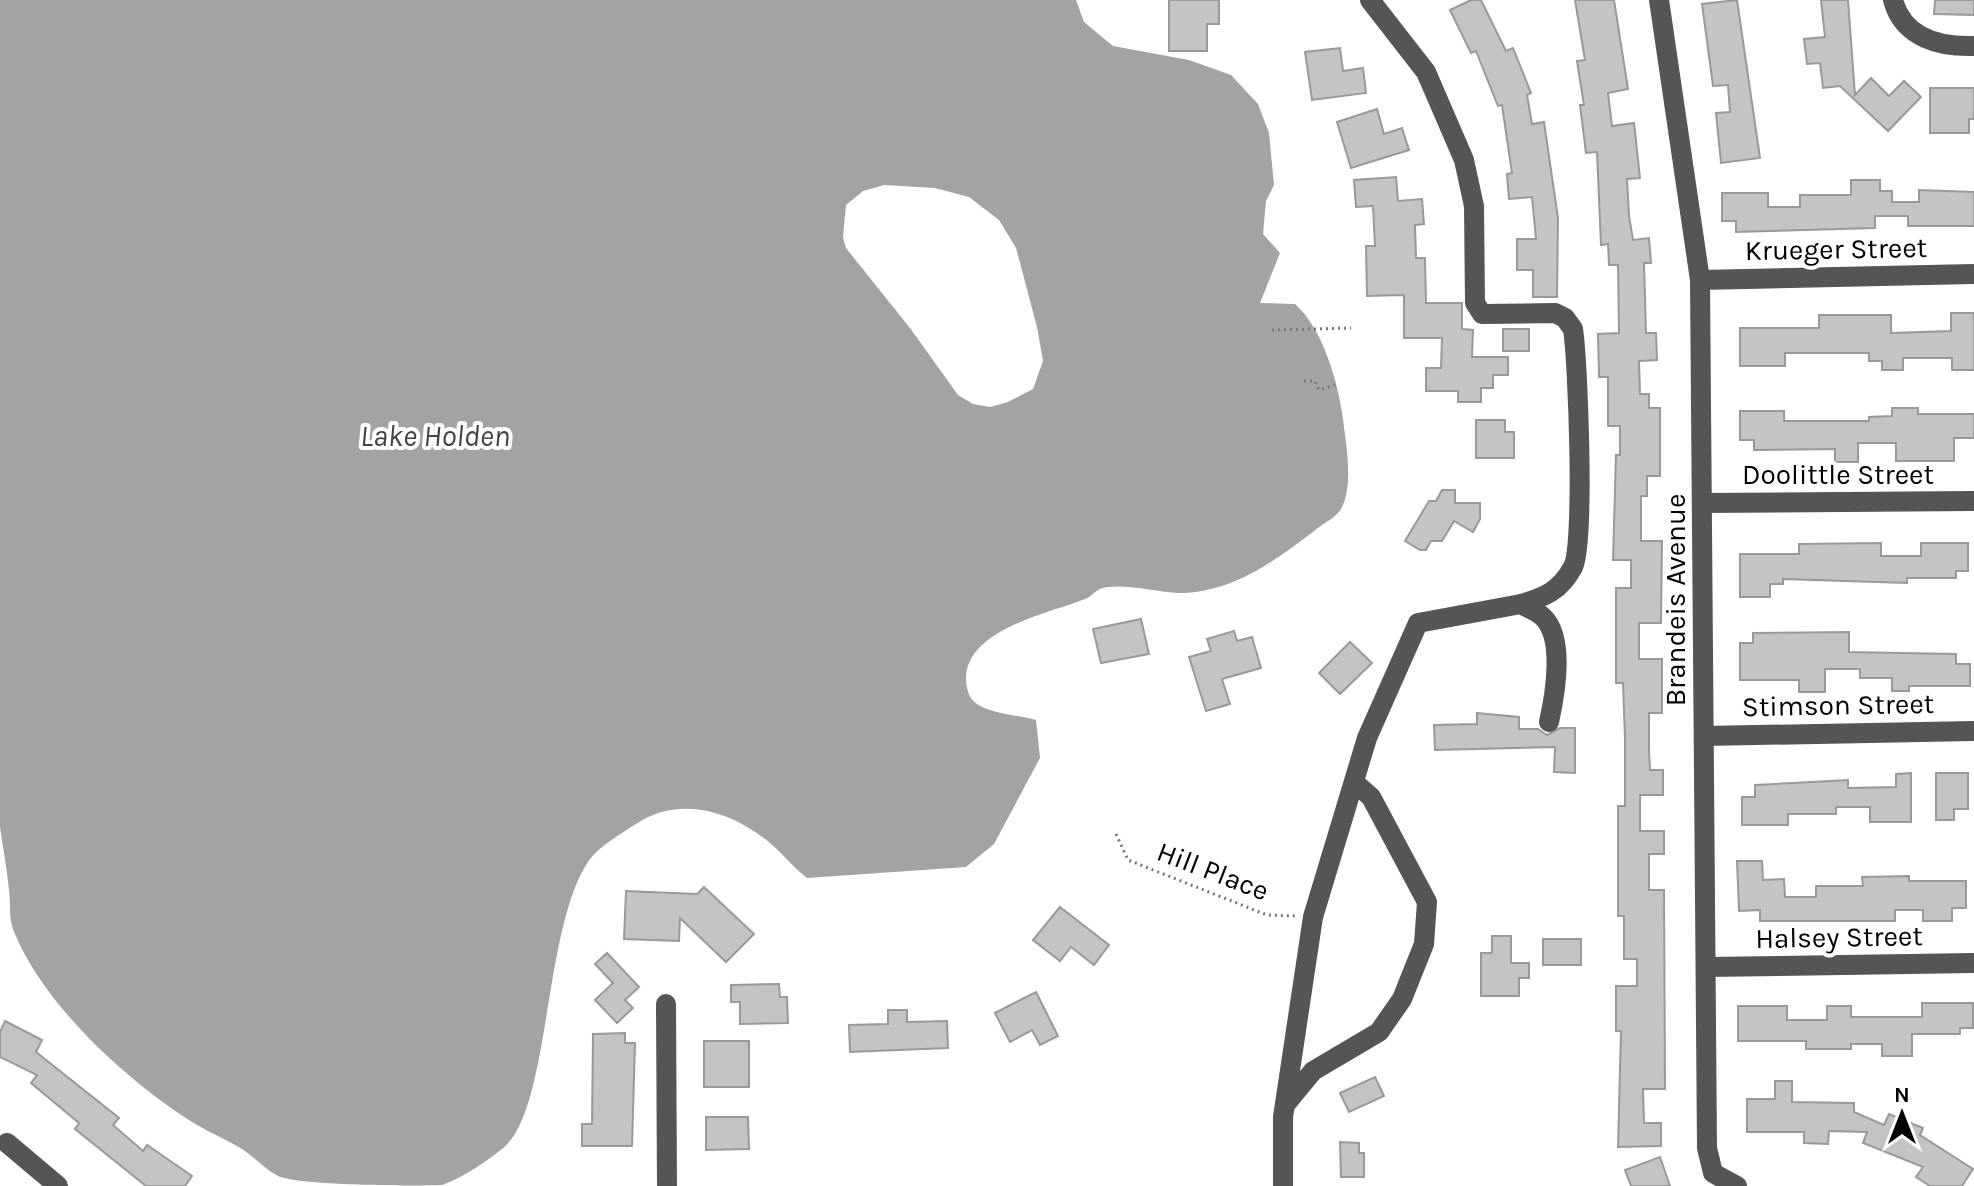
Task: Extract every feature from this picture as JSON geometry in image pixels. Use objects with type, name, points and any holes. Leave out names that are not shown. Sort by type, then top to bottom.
[{"type":"street","points":[[1283,1186],[1285,1105],[1313,917],[1367,738],[1418,623],[1521,604],[1547,596],[1560,587],[1575,564],[1579,500],[1573,329],[1565,318],[1555,313],[1482,314],[1475,303],[1474,206],[1464,160],[1426,72],[1370,0]]},
{"type":"street","name":"Brandeis Avenue","points":[[1659,0],[1700,280],[1707,1148],[1713,1173],[1737,1186]]},
{"type":"street","points":[[1893,0],[1897,13],[1924,40],[1952,47],[1974,46]]},
{"type":"street","name":"Krueger Street","points":[[1700,280],[1974,274]]},
{"type":"street","name":"Doolittle Street","points":[[1702,503],[1974,501]]},
{"type":"street","points":[[1521,604],[1544,617],[1556,647],[1556,689],[1549,722]]},
{"type":"street","name":"Stimson Street","points":[[1704,736],[1974,731]]},
{"type":"street","points":[[1285,1105],[1313,1071],[1379,1032],[1402,999],[1424,944],[1427,902],[1371,797],[1355,783]]},
{"type":"street","name":"Halsey Street","points":[[1706,967],[1974,963]]},
{"type":"street","points":[[666,1004],[667,1186]]},
{"type":"street","points":[[7,1143],[58,1186]]},
{"type":"path","points":[[1272,330],[1351,328]]},
{"type":"path","points":[[1304,381],[1315,381],[1319,390],[1338,384]]},
{"type":"path","name":"Hill Place","points":[[1116,834],[1128,860],[1267,915],[1313,917]]},
{"type":"water","name":"Lake Holden","points":[[0,0],[1076,0],[1084,22],[1113,46],[1189,60],[1231,75],[1258,104],[1269,133],[1274,185],[1266,201],[1263,234],[1280,253],[1260,303],[1295,304],[1314,327],[1328,357],[1341,404],[1348,465],[1345,500],[1339,512],[1282,554],[1233,582],[1197,592],[1178,593],[1128,587],[1100,589],[1085,599],[1013,625],[980,647],[970,661],[966,678],[970,696],[974,702],[990,710],[1036,720],[1040,758],[994,844],[966,867],[807,878],[770,843],[739,822],[722,815],[687,809],[653,815],[605,845],[590,859],[574,889],[554,969],[530,1097],[518,1128],[502,1149],[466,1174],[442,1185],[360,1185],[310,1182],[278,1176],[242,1149],[198,1126],[167,1105],[90,1039],[46,988],[29,961],[11,923],[0,827]],"holes":[[[884,185],[935,188],[969,197],[999,220],[1016,248],[1043,361],[1033,389],[1008,402],[990,407],[973,404],[958,395],[910,328],[846,248],[843,237],[846,205],[863,191]]]},
{"type":"building","points":[[1169,0],[1219,0],[1219,24],[1207,24],[1207,51],[1169,51]]},
{"type":"building","points":[[1471,0],[1481,0],[1506,51],[1513,48],[1531,93],[1527,95],[1532,124],[1544,122],[1558,218],[1557,297],[1533,297],[1533,270],[1517,270],[1517,239],[1536,239],[1532,197],[1509,199],[1507,174],[1512,173],[1502,105],[1498,106],[1476,51],[1471,53],[1450,10]]},
{"type":"building","points":[[1575,0],[1614,0],[1628,89],[1608,93],[1612,126],[1634,123],[1640,178],[1627,179],[1629,216],[1633,240],[1649,238],[1651,263],[1644,263],[1646,333],[1656,333],[1657,360],[1639,361],[1640,394],[1649,394],[1649,408],[1660,408],[1660,476],[1647,476],[1647,496],[1641,496],[1641,541],[1662,541],[1661,623],[1639,623],[1639,659],[1662,659],[1662,713],[1649,713],[1649,750],[1650,770],[1663,770],[1663,795],[1640,795],[1640,831],[1664,831],[1664,854],[1649,854],[1649,890],[1664,890],[1665,1089],[1643,1089],[1644,1123],[1661,1123],[1661,1146],[1618,1147],[1621,1031],[1616,1031],[1616,986],[1637,986],[1637,959],[1624,959],[1624,916],[1618,916],[1618,806],[1625,806],[1625,739],[1623,683],[1616,683],[1616,588],[1631,588],[1631,560],[1613,560],[1616,455],[1620,455],[1620,426],[1608,426],[1608,377],[1599,377],[1598,334],[1619,333],[1618,265],[1609,265],[1608,244],[1601,245],[1597,152],[1586,153],[1580,105],[1584,105],[1577,61],[1585,60]]},
{"type":"building","points":[[1737,0],[1760,158],[1721,163],[1716,113],[1730,112],[1728,85],[1713,86],[1702,4]]},
{"type":"building","points":[[1821,0],[1848,0],[1855,95],[1871,78],[1889,96],[1904,81],[1921,97],[1888,131],[1840,86],[1823,88],[1820,63],[1807,64],[1804,39],[1825,37]]},
{"type":"building","points":[[1935,0],[1974,0],[1974,15],[1934,14]]},
{"type":"building","points":[[1340,48],[1343,71],[1363,68],[1366,93],[1312,100],[1305,52]]},
{"type":"building","points":[[1930,88],[1974,88],[1974,119],[1969,119],[1969,133],[1930,133]]},
{"type":"building","points":[[1377,109],[1384,134],[1402,128],[1409,150],[1351,168],[1337,122]]},
{"type":"building","points":[[1396,177],[1398,201],[1422,199],[1424,224],[1415,225],[1416,258],[1425,258],[1426,303],[1462,303],[1462,329],[1473,330],[1472,357],[1508,357],[1508,375],[1493,375],[1493,388],[1481,388],[1481,402],[1458,402],[1458,391],[1426,391],[1426,368],[1441,368],[1442,338],[1404,338],[1404,295],[1367,296],[1366,246],[1375,246],[1373,206],[1356,207],[1354,180]]},
{"type":"building","points":[[1851,180],[1880,180],[1880,191],[1892,191],[1892,202],[1919,202],[1919,190],[1974,192],[1974,226],[1908,226],[1908,216],[1875,216],[1875,228],[1736,232],[1736,221],[1722,221],[1722,193],[1768,193],[1768,207],[1800,207],[1800,195],[1851,195]]},
{"type":"building","points":[[1951,313],[1974,313],[1974,370],[1952,370],[1952,358],[1903,358],[1903,370],[1882,370],[1882,361],[1869,361],[1869,353],[1785,353],[1785,366],[1740,366],[1740,328],[1819,328],[1819,315],[1891,315],[1891,333],[1951,331]]},
{"type":"building","points":[[1503,329],[1529,329],[1529,351],[1503,351]]},
{"type":"building","points":[[1892,408],[1918,408],[1918,414],[1974,414],[1974,438],[1954,438],[1954,461],[1896,461],[1896,443],[1858,443],[1858,462],[1835,462],[1835,449],[1754,450],[1754,440],[1740,440],[1740,411],[1784,411],[1784,421],[1869,421],[1869,417],[1892,416]]},
{"type":"building","points":[[1476,420],[1505,420],[1505,432],[1514,432],[1514,458],[1476,458]]},
{"type":"building","points":[[1442,490],[1455,490],[1455,503],[1480,503],[1480,519],[1473,532],[1454,521],[1442,541],[1431,541],[1426,550],[1420,550],[1405,541],[1429,501],[1436,501]]},
{"type":"building","points":[[1881,543],[1881,556],[1921,556],[1921,543],[1968,543],[1968,571],[1956,571],[1956,578],[1907,578],[1907,583],[1783,579],[1783,584],[1770,584],[1770,597],[1740,597],[1740,554],[1799,554],[1799,544]]},
{"type":"building","points":[[1141,619],[1149,654],[1101,663],[1093,629]]},
{"type":"building","points":[[1234,631],[1237,641],[1252,637],[1261,668],[1222,679],[1230,704],[1206,711],[1189,657],[1211,651],[1207,639]]},
{"type":"building","points":[[1849,632],[1849,652],[1956,654],[1956,664],[1970,664],[1970,686],[1909,686],[1909,691],[1892,691],[1892,678],[1860,678],[1860,669],[1825,669],[1825,692],[1799,692],[1799,680],[1740,680],[1740,643],[1753,643],[1753,633]]},
{"type":"building","points":[[1350,642],[1372,663],[1340,694],[1319,673]]},
{"type":"building","points":[[1477,713],[1519,717],[1519,729],[1538,729],[1547,735],[1560,728],[1575,728],[1575,773],[1554,772],[1555,747],[1435,750],[1434,725],[1477,724]]},
{"type":"building","points":[[1911,773],[1911,822],[1870,822],[1870,807],[1836,807],[1836,814],[1788,814],[1788,825],[1742,825],[1742,797],[1755,797],[1755,785],[1848,780],[1848,788],[1896,787],[1896,774]]},
{"type":"building","points":[[1936,773],[1968,773],[1968,809],[1954,809],[1954,820],[1936,820]]},
{"type":"building","points":[[1737,861],[1762,861],[1763,880],[1784,879],[1785,897],[1816,897],[1816,886],[1863,886],[1862,877],[1909,876],[1909,881],[1966,881],[1966,908],[1952,908],[1952,921],[1923,921],[1923,910],[1895,910],[1895,921],[1760,921],[1760,910],[1739,911]]},
{"type":"building","points":[[704,887],[754,934],[726,962],[680,918],[679,941],[624,939],[626,891],[697,894]]},
{"type":"building","points":[[1060,907],[1109,945],[1094,965],[1071,947],[1060,961],[1033,940]]},
{"type":"building","points":[[1492,936],[1511,936],[1511,963],[1529,963],[1529,978],[1519,978],[1519,996],[1481,996],[1481,953],[1492,953]]},
{"type":"building","points":[[1543,939],[1581,939],[1581,965],[1543,965]]},
{"type":"building","points":[[607,953],[639,987],[625,1000],[633,1008],[617,1023],[595,1000],[613,983],[595,964]]},
{"type":"building","points":[[779,984],[780,997],[787,997],[788,1023],[740,1024],[740,1002],[731,1002],[731,985]]},
{"type":"building","points":[[1036,992],[1058,1036],[1040,1045],[1032,1030],[1010,1042],[995,1013]]},
{"type":"building","points":[[1922,1003],[1973,1003],[1973,1028],[1960,1028],[1960,1034],[1912,1034],[1912,1056],[1882,1056],[1882,1044],[1851,1044],[1851,1049],[1806,1049],[1806,1041],[1738,1041],[1738,1006],[1787,1006],[1787,1020],[1827,1020],[1827,1006],[1851,1006],[1851,1017],[1922,1017]]},
{"type":"building","points":[[888,1010],[907,1010],[907,1022],[947,1021],[948,1048],[850,1052],[849,1025],[888,1024]]},
{"type":"building","points":[[5,1021],[42,1040],[36,1052],[119,1118],[113,1125],[143,1151],[147,1145],[192,1176],[185,1186],[146,1186],[75,1129],[79,1123],[31,1083],[37,1075],[0,1057],[0,1032]]},
{"type":"building","points":[[625,1033],[625,1043],[635,1043],[632,1146],[582,1146],[582,1124],[592,1124],[593,1034]]},
{"type":"building","points":[[704,1041],[749,1041],[749,1087],[704,1087]]},
{"type":"building","points":[[1375,1077],[1384,1096],[1349,1112],[1340,1093]]},
{"type":"building","points":[[1775,1081],[1792,1081],[1792,1102],[1854,1103],[1854,1112],[1884,1125],[1889,1114],[1923,1128],[1920,1135],[1973,1169],[1962,1186],[1930,1186],[1916,1177],[1923,1167],[1863,1143],[1867,1132],[1829,1131],[1828,1144],[1804,1143],[1804,1132],[1747,1132],[1747,1099],[1775,1099]]},
{"type":"building","points":[[706,1117],[748,1117],[749,1149],[706,1150]]},
{"type":"building","points":[[1340,1142],[1359,1143],[1359,1153],[1364,1153],[1364,1177],[1341,1177]]},
{"type":"building","points":[[1660,1157],[1670,1186],[1631,1186],[1625,1170]]}]
